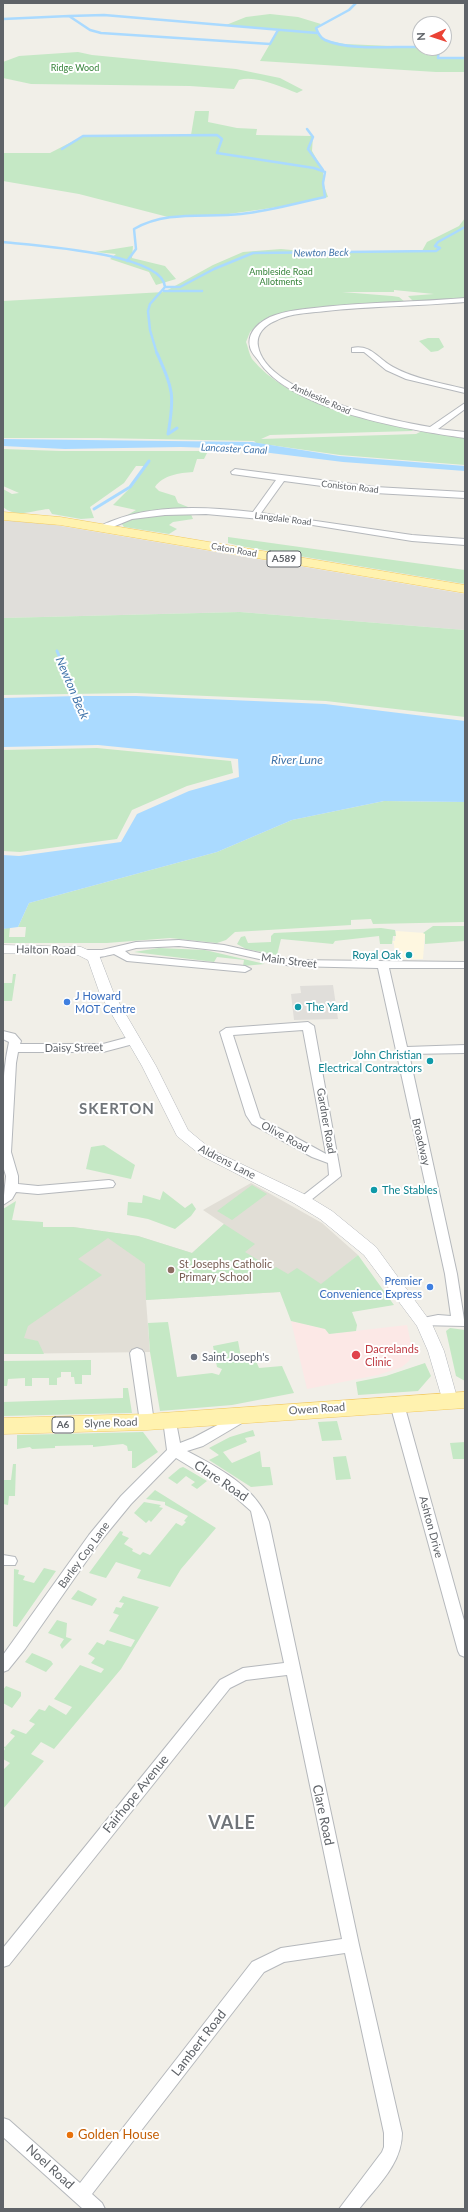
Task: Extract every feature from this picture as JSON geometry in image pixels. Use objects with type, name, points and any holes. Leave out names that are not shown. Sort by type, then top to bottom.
[{"type":"main road","name":"Caton Road","points":[[3,516],[60,520],[465,589]]},
{"type":"main road","name":"Owen Road","points":[[170,1420],[458,1401]]},
{"type":"main road","name":"Slyne Road","points":[[3,1426],[170,1420]]},
{"type":"street","name":"Ambleside Road","points":[[465,300],[344,306],[302,312],[268,321],[256,332],[253,342],[261,360],[283,381],[295,389],[347,411],[375,419],[465,435]]},
{"type":"street","points":[[355,350],[366,350],[389,368],[409,377],[465,391]]},
{"type":"street","points":[[432,430],[465,406]]},
{"type":"street","name":"Coniston Road","points":[[235,472],[375,490],[465,495]]},
{"type":"street","points":[[255,516],[281,479]]},
{"type":"street","name":"Langdale Road","points":[[103,528],[115,520],[126,517],[169,513],[222,512],[300,520],[406,537],[465,542]]},
{"type":"street","name":"Main Street","points":[[88,953],[102,953],[115,949],[150,943],[187,944],[224,948],[281,962],[323,965],[465,965]]},
{"type":"street","name":"Halton Road","points":[[3,949],[81,951],[88,953]]},
{"type":"street","name":"Main Street","points":[[115,949],[127,958],[245,969]]},
{"type":"street","name":"Aldrens Lane","points":[[88,953],[94,958],[107,994],[149,1066],[176,1124],[188,1140],[207,1153],[302,1201],[343,1228],[370,1251],[423,1322],[458,1401]]},
{"type":"street","name":"Broadway","points":[[382,965],[462,1320]]},
{"type":"street","name":"Gardner Road","points":[[227,1034],[226,1032],[308,1026],[335,1176],[302,1201]]},
{"type":"street","name":"Olive Road","points":[[227,1034],[252,1115],[256,1121],[316,1154],[333,1161]]},
{"type":"street","points":[[3,1200],[8,1196],[12,1187],[12,1176],[5,1152],[6,1090],[15,1041],[11,1037],[4,1035]]},
{"type":"street","name":"Daisy Street","points":[[14,1048],[103,1048],[133,1040]]},
{"type":"street","points":[[402,1051],[465,1049]]},
{"type":"street","points":[[12,1187],[38,1190],[109,1184]]},
{"type":"street","points":[[423,1322],[462,1320]]},
{"type":"street","points":[[137,1353],[147,1422]]},
{"type":"street","name":"Ashton Drive","points":[[397,1404],[465,1651]]},
{"type":"street","name":"Barley Cop Lane","points":[[3,1666],[94,1539],[126,1500],[174,1451],[198,1442],[247,1414]]},
{"type":"street","points":[[170,1420],[174,1451]]},
{"type":"street","name":"Clare Road","points":[[174,1451],[186,1457],[249,1499],[258,1509],[350,1945],[392,2133],[393,2147],[388,2158],[348,2209]]},
{"type":"street","name":"Fairhope Avenue","points":[[3,1960],[225,1684],[242,1674],[292,1668]]},
{"type":"street","name":"Lambert Road","points":[[80,2194],[258,1967],[281,1955],[350,1945]]},
{"type":"street","name":"Noel Road","points":[[3,2126],[96,2209]]},
{"type":"shaded area","points":[[3,520],[49,524],[465,594],[465,630],[240,612],[3,618]]},
{"type":"shaded area","points":[[396,931],[425,933],[423,959],[395,959],[394,944],[392,941],[395,941]]},
{"type":"shaded area","points":[[333,985],[338,1019],[294,1020],[291,994],[301,993],[300,986]]},
{"type":"shaded area","name":"St Josephs Catholic Primary School","points":[[251,1183],[322,1223],[358,1255],[320,1286],[280,1292],[146,1300],[150,1352],[3,1354],[3,1227],[73,1227],[138,1236],[192,1253],[224,1224],[203,1210]]},
{"type":"shaded area","name":"Dacrelands Clinic","points":[[291,1321],[326,1329],[329,1334],[407,1325],[413,1353],[409,1361],[402,1367],[378,1375],[307,1389]]},
{"type":"green space","points":[[270,14],[298,17],[321,24],[316,28],[318,35],[325,40],[344,44],[412,47],[412,56],[465,58],[465,72],[436,72],[260,61],[278,30],[226,25],[246,17]]},
{"type":"green space","name":"Ridge Wood","points":[[78,52],[92,55],[236,69],[280,78],[303,90],[297,93],[268,82],[253,79],[239,80],[234,89],[190,86],[31,84],[3,78],[3,62],[19,56]]},
{"type":"green space","points":[[195,111],[209,111],[208,122],[237,128],[257,129],[256,135],[313,136],[312,151],[323,170],[323,183],[328,197],[285,206],[222,215],[168,217],[79,194],[3,181],[3,153],[50,153],[83,136],[191,135]]},
{"type":"green space","name":"Ambleside Road Allotments","points":[[465,218],[465,300],[414,302],[408,296],[434,294],[394,290],[394,292],[342,292],[399,297],[405,302],[311,310],[264,322],[261,321],[250,332],[246,342],[252,359],[267,374],[285,387],[305,397],[349,414],[414,429],[412,431],[270,435],[261,439],[416,434],[422,431],[465,437],[465,465],[340,455],[256,443],[254,441],[3,438],[3,301],[164,292],[213,265],[243,252],[281,249],[302,251],[422,251],[427,242],[459,226]]},
{"type":"green space","points":[[133,246],[132,258],[165,266],[176,279],[156,285],[149,272],[110,259],[116,254],[95,252]]},
{"type":"green space","points":[[428,338],[439,338],[444,347],[438,351],[431,352],[419,341]]},
{"type":"green space","points":[[3,449],[61,451],[208,451],[204,459],[197,459],[193,472],[167,477],[155,487],[159,491],[175,496],[178,503],[188,507],[193,519],[173,522],[169,525],[177,529],[169,534],[124,527],[119,520],[136,510],[113,505],[133,485],[144,466],[136,466],[124,483],[90,507],[94,518],[81,519],[52,514],[49,509],[25,513],[14,513],[8,511],[3,507],[3,489],[12,494],[19,493],[3,486]]},
{"type":"green space","points":[[228,537],[465,570],[465,584],[240,546],[228,543]]},
{"type":"green space","points":[[240,612],[465,630],[465,717],[326,701],[136,693],[3,695],[3,618]]},
{"type":"green space","points":[[97,748],[231,761],[233,773],[187,786],[132,810],[117,839],[20,852],[3,851],[3,750]]},
{"type":"green space","points":[[384,801],[465,802],[465,922],[373,924],[371,919],[351,920],[351,925],[235,932],[226,940],[217,943],[170,938],[107,943],[3,943],[3,929],[10,927],[9,937],[25,937],[26,927],[18,927],[29,903],[217,852],[292,820]]},
{"type":"green space","points":[[433,926],[465,926],[465,941],[425,944],[425,934],[423,933]]},
{"type":"green space","points":[[381,928],[395,930],[396,936],[393,936],[392,944],[380,944],[379,936],[335,941],[333,944],[281,939],[277,955],[246,949],[237,944],[241,937],[245,936],[248,943],[271,942],[271,936],[274,933]]},
{"type":"green space","points":[[159,948],[205,950],[265,964],[243,966],[244,960],[217,957],[214,962],[134,952]]},
{"type":"green space","points":[[13,974],[16,974],[12,1001],[3,1001],[3,983],[12,983]]},
{"type":"green space","points":[[104,1145],[135,1165],[131,1179],[86,1169],[91,1147]]},
{"type":"green space","points":[[252,1185],[267,1194],[232,1220],[217,1211]]},
{"type":"green space","points":[[163,1191],[185,1208],[192,1203],[196,1209],[191,1216],[175,1229],[148,1219],[127,1215],[128,1202],[142,1203],[143,1195],[160,1200]]},
{"type":"green space","points":[[16,1201],[12,1220],[43,1222],[43,1227],[73,1227],[138,1236],[192,1253],[224,1224],[255,1244],[245,1252],[273,1269],[276,1267],[288,1274],[297,1268],[321,1284],[358,1255],[394,1305],[352,1312],[357,1325],[356,1331],[329,1334],[325,1329],[291,1321],[280,1292],[146,1300],[145,1264],[108,1238],[78,1259],[102,1275],[28,1326],[24,1338],[38,1341],[44,1354],[3,1354],[3,1209]]},
{"type":"green space","points":[[168,1322],[177,1377],[212,1373],[219,1375],[222,1369],[217,1367],[213,1346],[238,1341],[242,1362],[256,1361],[259,1368],[282,1366],[294,1393],[232,1405],[160,1411],[150,1352],[148,1323]]},
{"type":"green space","points":[[450,1328],[465,1330],[465,1381],[456,1376],[446,1331]]},
{"type":"green space","points":[[91,1360],[91,1375],[82,1375],[82,1384],[75,1384],[74,1377],[71,1377],[71,1372],[61,1372],[61,1377],[57,1378],[57,1385],[49,1385],[49,1378],[32,1378],[32,1386],[25,1386],[25,1378],[8,1379],[7,1386],[3,1386],[3,1361]]},
{"type":"green space","points":[[425,1363],[431,1376],[418,1391],[358,1395],[356,1382],[386,1376]]},
{"type":"green space","points":[[123,1388],[128,1388],[132,1413],[3,1416],[3,1402],[123,1398]]},
{"type":"green space","points":[[337,1421],[342,1440],[322,1441],[318,1422]]},
{"type":"green space","points":[[253,1430],[255,1436],[245,1438],[247,1442],[223,1452],[232,1463],[260,1451],[262,1467],[270,1467],[273,1485],[251,1487],[209,1460],[219,1455],[209,1448],[230,1437]]},
{"type":"green space","points":[[143,1432],[158,1452],[135,1468],[132,1468],[132,1451],[128,1451],[127,1446],[123,1444],[93,1447],[93,1445],[55,1446],[55,1448],[32,1449],[30,1447],[17,1449],[17,1435]]},
{"type":"green space","points":[[465,1442],[465,1459],[453,1459],[450,1443]]},
{"type":"green space","points":[[346,1456],[351,1479],[336,1480],[333,1457]]},
{"type":"green space","points":[[13,1464],[16,1464],[15,1496],[9,1496],[8,1505],[3,1504],[3,1480],[11,1480]]},
{"type":"green space","points":[[183,1467],[207,1481],[197,1489],[191,1485],[195,1482],[186,1476],[177,1484],[168,1478]]},
{"type":"green space","points":[[155,1490],[216,1528],[181,1569],[170,1587],[137,1578],[141,1570],[116,1562],[106,1578],[89,1573],[120,1531],[123,1532],[122,1535],[129,1538],[124,1544],[133,1549],[132,1551],[140,1555],[143,1552],[150,1555],[176,1523],[182,1526],[186,1522],[184,1521],[188,1516],[165,1505],[165,1502],[146,1499]]},
{"type":"green space","points":[[144,1502],[161,1505],[159,1507],[163,1508],[151,1522],[149,1520],[146,1523],[134,1513]]},
{"type":"green space","points":[[44,1568],[56,1571],[17,1627],[13,1626],[14,1569],[19,1570],[18,1574],[25,1576],[23,1580],[34,1583]]},
{"type":"green space","points":[[78,1590],[97,1599],[92,1606],[71,1599]]},
{"type":"green space","points":[[123,1596],[159,1607],[121,1669],[54,1749],[41,1742],[31,1754],[44,1761],[3,1809],[3,1770],[10,1763],[3,1759],[3,1752],[5,1749],[3,1746],[5,1747],[15,1736],[10,1733],[13,1729],[26,1734],[35,1724],[29,1721],[39,1709],[45,1711],[49,1705],[66,1715],[72,1707],[54,1699],[80,1665],[101,1673],[104,1669],[91,1663],[95,1658],[88,1654],[97,1642],[104,1645],[107,1640],[131,1647],[135,1640],[109,1631],[119,1615],[113,1613],[116,1607],[121,1608],[124,1603],[119,1602]]},
{"type":"green space","points":[[57,1620],[67,1623],[66,1637],[72,1639],[62,1649],[60,1645],[64,1639],[48,1633]]},
{"type":"green space","points":[[32,1653],[51,1661],[53,1664],[46,1672],[25,1662]]},
{"type":"green space","points":[[6,1686],[21,1692],[21,1696],[12,1708],[3,1703],[3,1690]]},
{"type":"water","points":[[3,439],[252,442],[339,456],[465,466],[465,471],[343,462],[238,449],[181,447],[65,449],[3,446]]},
{"type":"water","name":"River Lune","points":[[136,696],[325,704],[465,721],[465,802],[384,801],[292,820],[217,852],[29,903],[18,927],[3,929],[3,855],[19,856],[121,842],[137,814],[189,791],[239,777],[238,759],[98,745],[3,747],[3,698]]},
{"type":"waterway","points":[[356,3],[349,10],[316,28],[322,38],[347,46],[412,47]]},
{"type":"waterway","points":[[69,16],[104,15],[317,33]]},
{"type":"waterway","points":[[3,19],[69,16]]},
{"type":"waterway","points":[[69,16],[90,30],[101,33],[270,44],[278,30]]},
{"type":"waterway","points":[[438,56],[438,58],[465,58]]},
{"type":"waterway","points":[[307,129],[313,137],[308,149],[323,170]]},
{"type":"waterway","points":[[62,149],[83,136],[217,135],[222,139],[217,153],[314,168],[325,172],[323,183],[325,197],[252,213],[173,217],[147,223],[134,229],[136,249],[127,261]]},
{"type":"waterway","name":"Newton Beck","points":[[166,287],[180,287],[214,269],[253,253],[436,251],[440,248],[435,246],[438,242],[465,227]]},
{"type":"waterway","name":"Newton Beck","points":[[3,242],[94,253],[143,266],[159,275],[165,287],[150,304],[148,311],[150,330],[157,354]]},
{"type":"waterway","points":[[164,291],[202,291]]},
{"type":"waterway","name":"Newton Beck","points":[[157,353],[171,392],[172,401],[168,434],[177,428]]},
{"type":"waterway","name":"Newton Beck","points":[[94,509],[130,487],[149,461]]},
{"type":"waterway","name":"Newton Beck","points":[[57,651],[78,700]]},
{"type":"place","name":"Royal Oak","points":[[409,955]]},
{"type":"place","name":"J Howard MOT Centre","points":[[67,1002]]},
{"type":"place","name":"The Yard","points":[[298,1007]]},
{"type":"place","name":"John Christian Electrical Contractors","points":[[430,1061]]},
{"type":"place","name":"The Stables","points":[[374,1190]]},
{"type":"place","name":"St Josephs Catholic Primary School","points":[[171,1270]]},
{"type":"place","name":"Premier Convenience Express","points":[[430,1287]]},
{"type":"place","name":"Dacrelands Clinic","points":[[356,1355]]},
{"type":"place","name":"Saint Joseph's","points":[[194,1357]]},
{"type":"place","name":"Golden House","points":[[70,2135]]},
{"type":"district","name":"SKERTON","points":[[117,1109]]},
{"type":"district","name":"VALE","points":[[232,1823]]},
{"type":"water label","name":"Lancaster Canal","points":[[234,449]]}]
